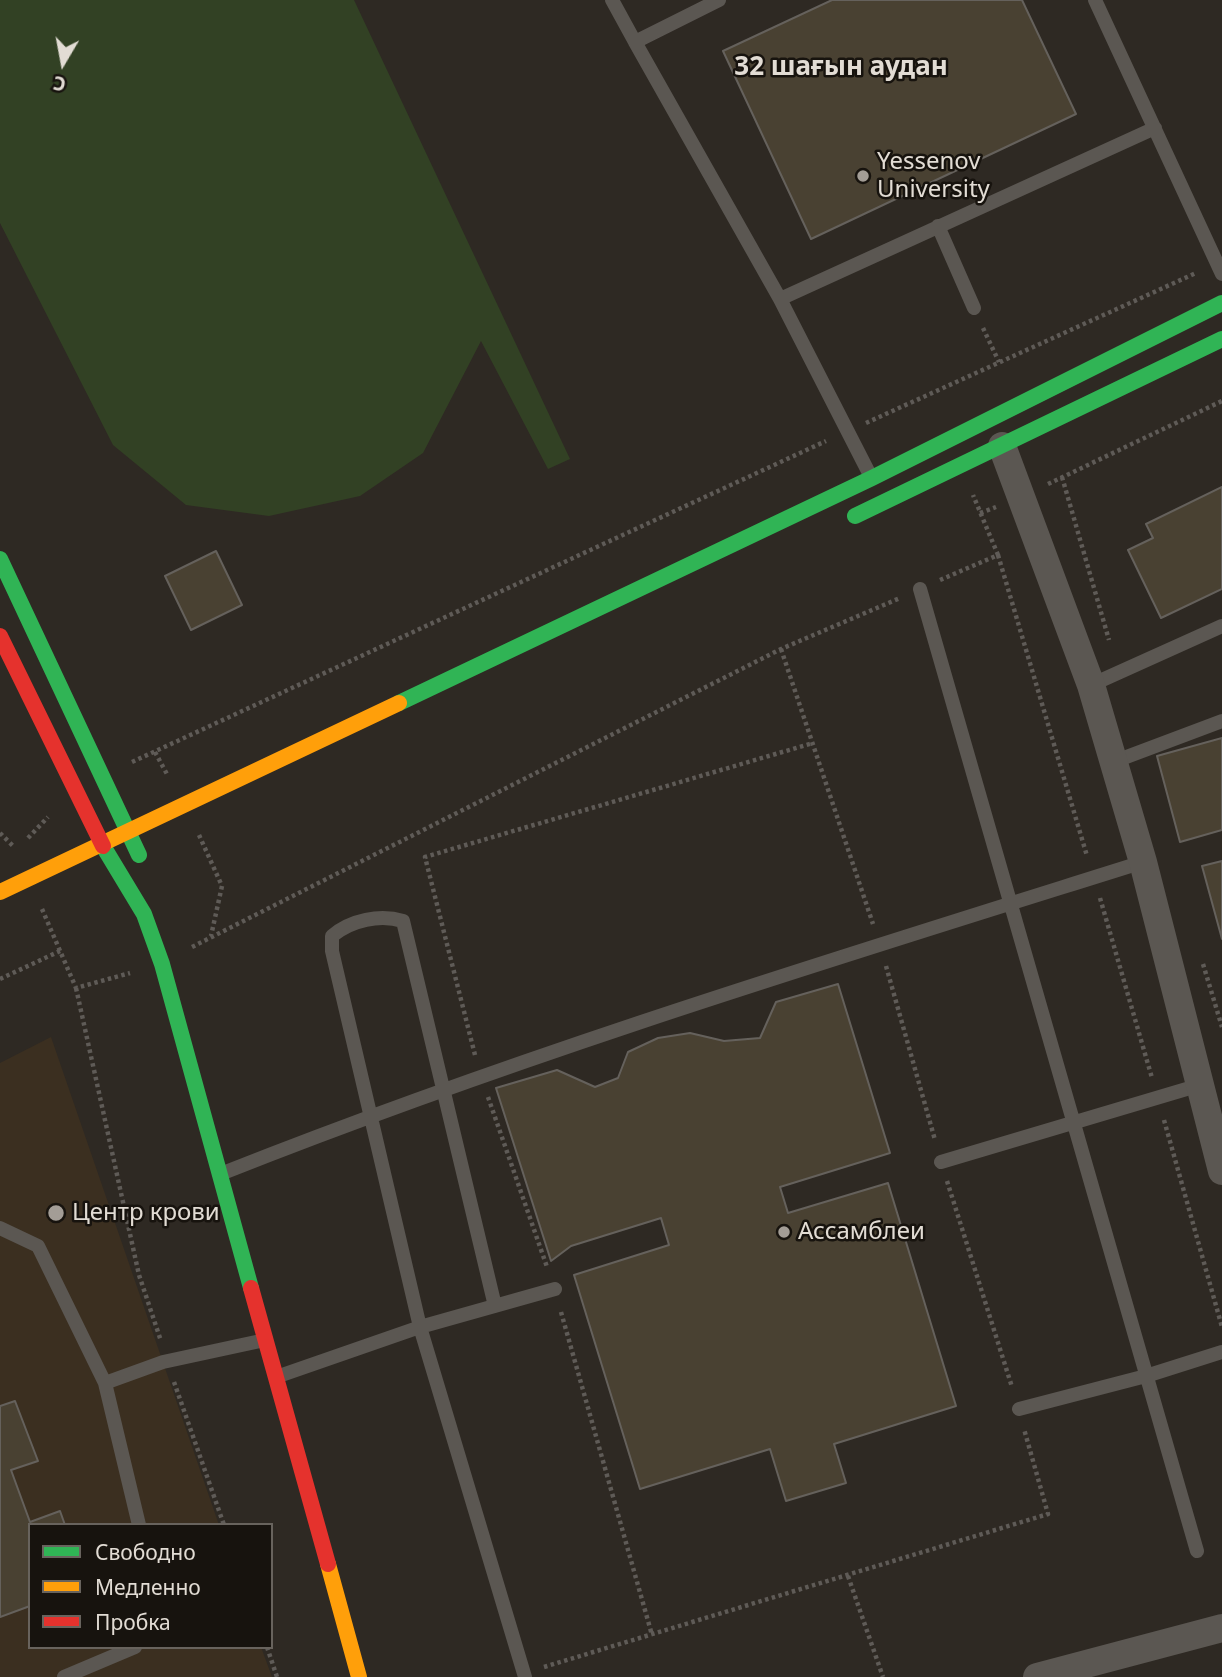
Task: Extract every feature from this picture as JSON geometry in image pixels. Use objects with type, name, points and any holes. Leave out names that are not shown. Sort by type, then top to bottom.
[{"type":"main road","points":[[0,892],[872,478],[1222,303]]},
{"type":"main road","points":[[836,525],[1222,339]]},
{"type":"main road","points":[[0,559],[143,863],[144,914],[162,964],[359,1677]]},
{"type":"main road","points":[[0,636],[103,844],[107,870],[144,914]]},
{"type":"main road","points":[[107,870],[143,863]]},
{"type":"street","points":[[1002,446],[1091,685],[1143,862],[1220,1157]]},
{"type":"street","points":[[1037,1677],[1222,1628]]},
{"type":"lane","points":[[612,0],[780,299],[872,478]]},
{"type":"lane","points":[[635,42],[719,0]]},
{"type":"lane","points":[[1095,0],[1219,269]]},
{"type":"lane","points":[[780,299],[1155,128]]},
{"type":"lane","points":[[938,226],[974,308]]},
{"type":"lane","points":[[920,589],[1197,1551]]},
{"type":"lane","points":[[1091,685],[1222,626]]},
{"type":"lane","points":[[1113,762],[1222,721]]},
{"type":"lane","points":[[220,1174],[369,1115],[445,1089],[880,945],[1143,862]]},
{"type":"lane","points":[[495,1306],[403,921],[385,916],[342,927],[332,936],[332,951],[420,1327],[524,1675]]},
{"type":"lane","points":[[941,1161],[1200,1085]]},
{"type":"lane","points":[[0,1228],[38,1246],[105,1383],[139,1523]]},
{"type":"lane","points":[[277,1377],[420,1327],[555,1289]]},
{"type":"lane","points":[[105,1383],[167,1362],[267,1339]]},
{"type":"lane","points":[[1019,1409],[1146,1376],[1222,1352]]},
{"type":"lane","points":[[64,1677],[130,1649]]},
{"type":"path","points":[[104,776],[999,362],[1219,269]]},
{"type":"path","points":[[974,308],[999,362]]},
{"type":"path","points":[[980,513],[1021,497],[1222,401]]},
{"type":"path","points":[[961,465],[998,555],[1094,877],[1222,1327]]},
{"type":"path","points":[[76,988],[162,964],[781,649],[998,555]]},
{"type":"path","points":[[524,1675],[1048,1514],[1019,1409],[941,1161],[880,945],[781,649]]},
{"type":"path","points":[[652,1634],[555,1289],[481,1077],[425,857],[813,743]]},
{"type":"path","points":[[197,830],[222,886],[211,937]]},
{"type":"path","points":[[39,901],[76,988],[139,1275],[223,1523]]},
{"type":"path","points":[[0,979],[60,951]]},
{"type":"path","points":[[848,1576],[883,1677]]},
{"type":"path","points":[[268,1649],[277,1677]]},
{"type":"shaded area","name":"Центр крови","points":[[51,1037],[218,1523],[28,1523],[28,1649],[262,1649],[272,1677],[0,1677],[0,1063]]},
{"type":"green space","points":[[0,0],[354,0],[570,459],[548,469],[481,341],[423,453],[360,496],[269,516],[186,505],[113,445],[0,223]]},
{"type":"building","name":"Yessenov University","points":[[832,0],[1022,0],[1076,114],[811,239],[723,51]]},
{"type":"building","points":[[1222,487],[1222,589],[1161,618],[1128,550],[1153,538],[1146,524]]},
{"type":"building","points":[[216,551],[242,605],[191,630],[165,576]]},
{"type":"building","points":[[1222,738],[1222,830],[1180,842],[1157,756]]},
{"type":"building","points":[[1222,861],[1222,939],[1202,866]]},
{"type":"building","name":"Ассамблеи","points":[[838,984],[890,1153],[780,1187],[788,1213],[888,1183],[956,1406],[834,1444],[846,1483],[786,1501],[770,1449],[640,1489],[574,1275],[669,1245],[661,1218],[571,1246],[551,1261],[496,1088],[557,1070],[595,1087],[618,1078],[628,1052],[658,1038],[690,1033],[724,1041],[760,1038],[776,1002]]},
{"type":"building","points":[[15,1401],[38,1461],[11,1470],[30,1522],[60,1511],[64,1523],[28,1523],[28,1607],[0,1617],[0,1406]]},
{"type":"traffic: fast","points":[[399,703],[872,478],[1222,303]]},
{"type":"traffic: fast","points":[[855,516],[1222,339]]},
{"type":"traffic: fast","points":[[0,559],[139,855]]},
{"type":"traffic: fast","points":[[103,846],[144,914],[162,964],[251,1288]]},
{"type":"traffic: slow","points":[[0,892],[399,703]]},
{"type":"traffic: slow","points":[[328,1564],[359,1677]]},
{"type":"traffic: jam","points":[[0,636],[103,846]]},
{"type":"traffic: jam","points":[[251,1288],[328,1564]]},
{"type":"place","name":"Yessenov University","points":[[863,176]]},
{"type":"place","name":"Центр крови","points":[[56,1213]]},
{"type":"place","name":"Ассамблеи","points":[[784,1232]]},
{"type":"district","name":"32 шағын аудан","points":[[841,68]]}]
